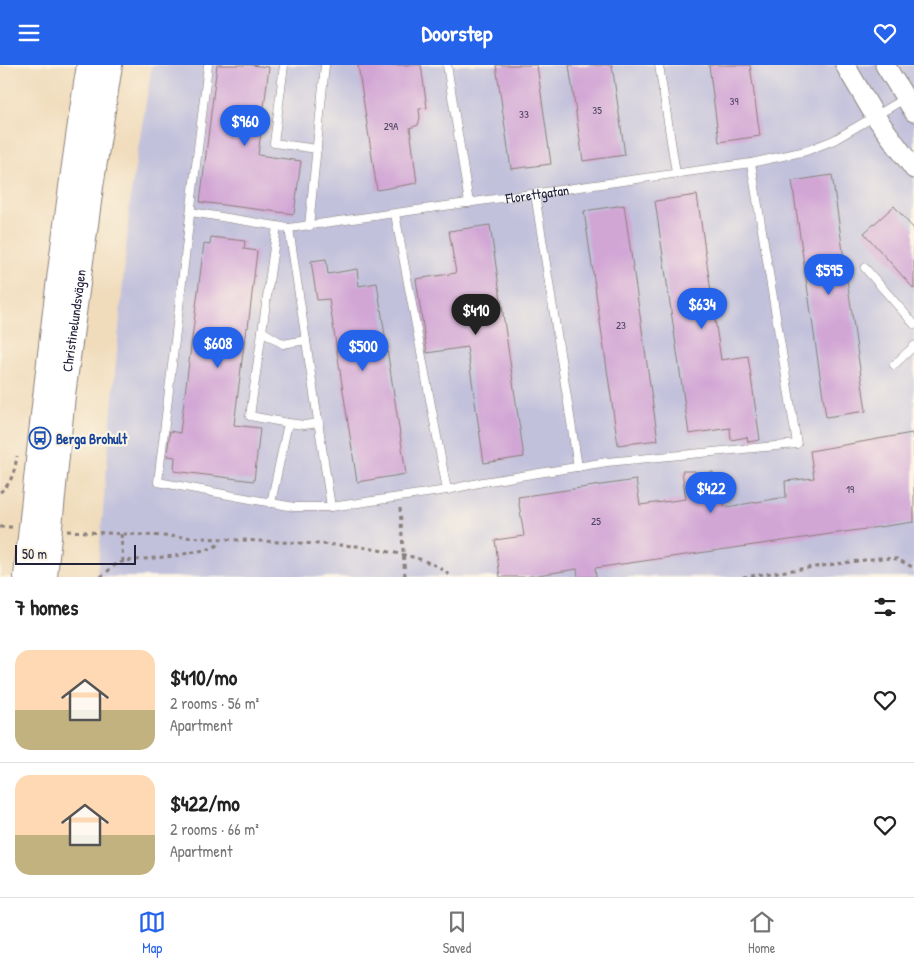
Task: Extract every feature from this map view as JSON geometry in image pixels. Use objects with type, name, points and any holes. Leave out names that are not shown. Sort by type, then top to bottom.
[{"type":"main road","name":"Christinelundsvägen","points":[[26,577],[53,327],[76,153],[94,67]]},
{"type":"main road","name":"Christinelundsvägen","points":[[45,577],[63,395],[91,187],[94,67]]},
{"type":"street","points":[[845,65],[875,116],[914,169]]},
{"type":"street","name":"Florettgatan","points":[[885,65],[911,101]]},
{"type":"lane","points":[[208,65],[158,482],[271,503],[294,507],[331,507],[447,490],[607,461],[796,444],[751,163]]},
{"type":"lane","points":[[284,65],[274,143],[317,149]]},
{"type":"lane","points":[[309,226],[325,65]]},
{"type":"lane","points":[[447,65],[469,203]]},
{"type":"lane","points":[[659,65],[676,173]]},
{"type":"lane","name":"Florettgatan","points":[[191,212],[290,228],[751,163],[813,149],[834,140],[875,116],[911,101]]},
{"type":"lane","points":[[535,194],[578,467]]},
{"type":"lane","points":[[395,214],[447,490]]},
{"type":"lane","points":[[277,226],[250,417],[304,425],[319,423]]},
{"type":"lane","points":[[290,228],[331,507]]},
{"type":"lane","points":[[865,268],[914,325]]},
{"type":"lane","points":[[262,331],[283,344],[306,339]]},
{"type":"lane","points":[[894,365],[914,346]]},
{"type":"lane","points":[[271,503],[288,423]]},
{"type":"path","points":[[0,492],[10,482],[17,453]]},
{"type":"path","points":[[399,497],[405,577]]},
{"type":"path","points":[[59,530],[357,546],[403,555],[435,565],[452,577]]},
{"type":"path","points":[[121,534],[123,562]]},
{"type":"path","points":[[101,577],[107,570],[123,562],[209,549],[216,546],[220,539]]},
{"type":"path","points":[[743,577],[879,558],[898,559],[914,568]]},
{"type":"shaded area","points":[[152,65],[914,65],[914,577],[97,577],[131,192]]},
{"type":"building","points":[[217,65],[269,67],[258,155],[301,161],[294,214],[200,202]]},
{"type":"building","points":[[358,65],[421,65],[427,108],[419,109],[420,118],[418,125],[410,128],[417,183],[377,190]]},
{"type":"building","points":[[496,65],[537,65],[551,164],[511,169]]},
{"type":"building","points":[[569,65],[612,65],[625,155],[583,161]]},
{"type":"building","points":[[709,65],[750,65],[760,136],[719,142]]},
{"type":"building","points":[[832,175],[866,411],[826,417],[792,181]]},
{"type":"building","points":[[697,195],[721,360],[748,356],[760,440],[748,442],[747,437],[731,440],[730,428],[689,434],[655,201]]},
{"type":"building","points":[[624,205],[658,440],[618,445],[584,211]]},
{"type":"building","points":[[894,206],[914,229],[914,289],[864,233]]},
{"type":"building","points":[[490,225],[524,457],[484,463],[467,347],[427,353],[416,279],[456,273],[449,231]]},
{"type":"building","points":[[211,237],[245,241],[244,249],[257,251],[234,425],[260,428],[254,481],[174,471],[175,457],[167,456],[170,431],[180,433],[204,244],[210,245]]},
{"type":"building","points":[[326,259],[328,274],[357,269],[359,286],[377,283],[406,474],[357,482],[329,299],[317,300],[311,261]]},
{"type":"building","points":[[912,433],[914,443],[914,522],[595,568],[596,577],[578,577],[577,569],[525,577],[500,577],[495,540],[524,536],[518,497],[636,480],[640,505],[686,499],[682,471],[695,471],[696,474],[713,472],[716,498],[727,507],[786,497],[785,481],[814,478],[810,451]]},
{"type":"place","name":"Berga Brohult","points":[[40,438]]}]
